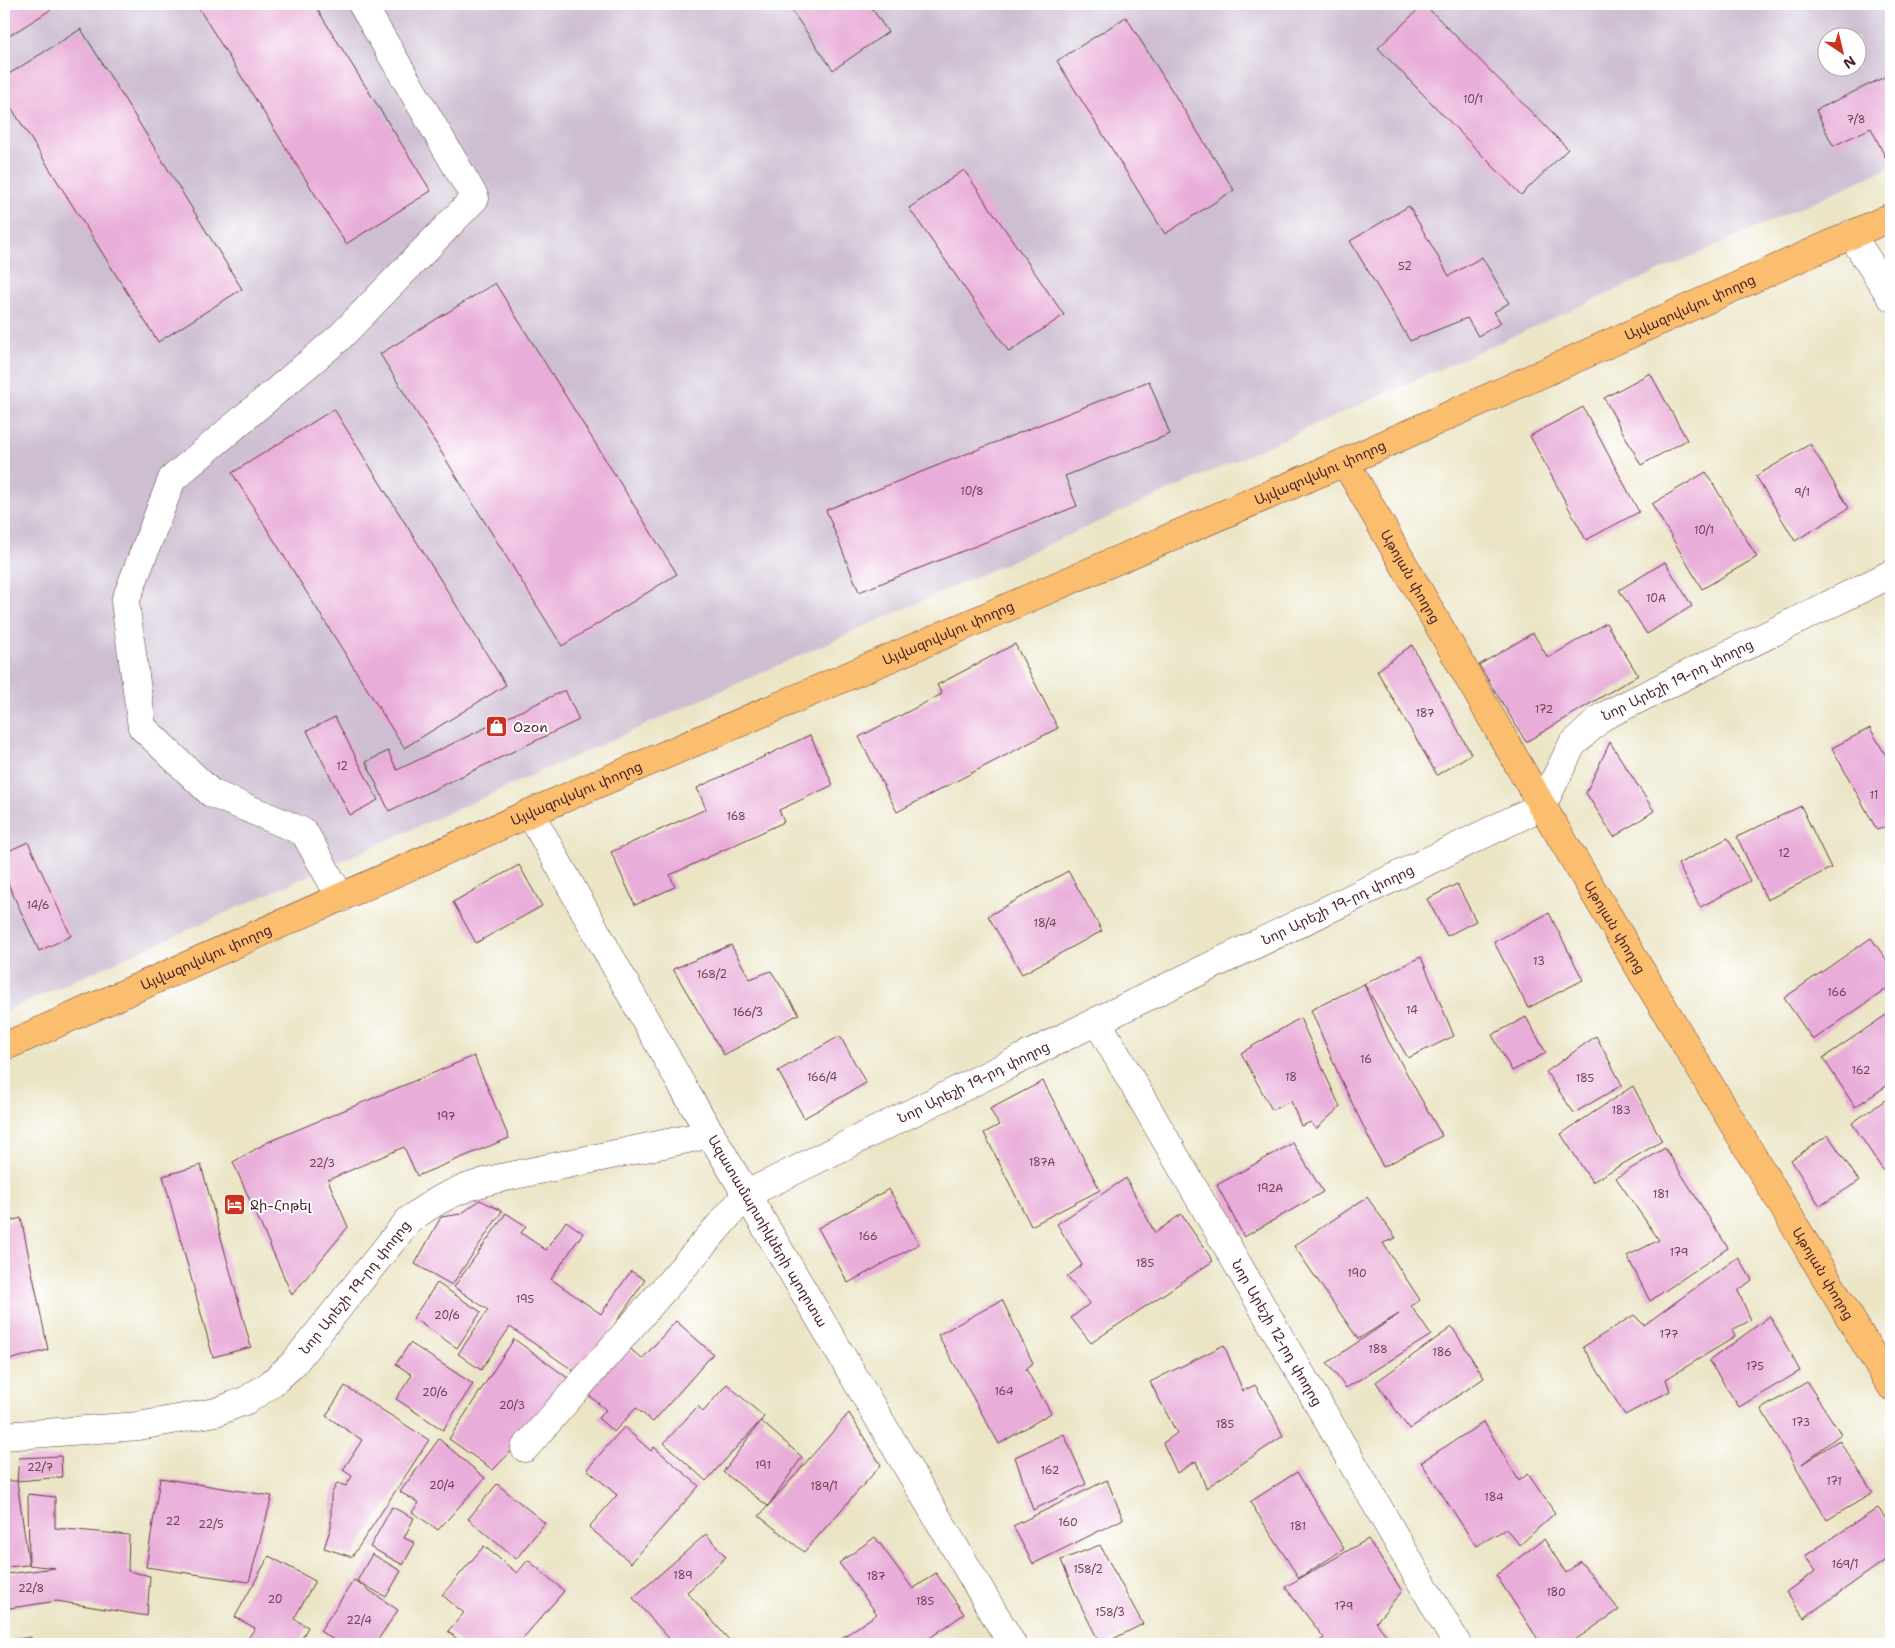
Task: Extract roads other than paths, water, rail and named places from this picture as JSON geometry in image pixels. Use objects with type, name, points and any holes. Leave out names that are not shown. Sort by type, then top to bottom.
[{"type":"main road","name":"Այվազովսկու փողոց","points":[[4,1047],[530,813],[1345,462],[1891,217]]},
{"type":"main road","name":"Աթոյան փողոց","points":[[1345,462],[1542,806],[1891,1386]]},
{"type":"street","points":[[341,898],[304,832],[211,793],[142,727],[124,602],[172,480],[340,337],[475,198],[362,4]]},
{"type":"street","points":[[1851,234],[1891,297]]},
{"type":"street","name":"Նոր Արեշի 19-րդ փողոց","points":[[746,1194],[1097,1021],[1542,806],[1572,745],[1602,717],[1891,574]]},
{"type":"street","name":"Ազատամարտիկների պողոտա","points":[[530,813],[711,1134],[1012,1644]]},
{"type":"street","name":"Նոր Արեշի 12-րդ փողոց","points":[[1097,1021],[1457,1644]]},
{"type":"street","name":"Նոր Արեշի 19-րդ փողոց","points":[[4,1436],[139,1426],[216,1412],[247,1400],[271,1384],[293,1364],[408,1221],[431,1203],[461,1188],[496,1179],[711,1134]]},
{"type":"street","points":[[525,1448],[746,1194]]},
{"type":"place","name":"Ozon","points":[[497,727]]},
{"type":"place","name":"Ջի-Հոթել","points":[[234,1205]]}]
